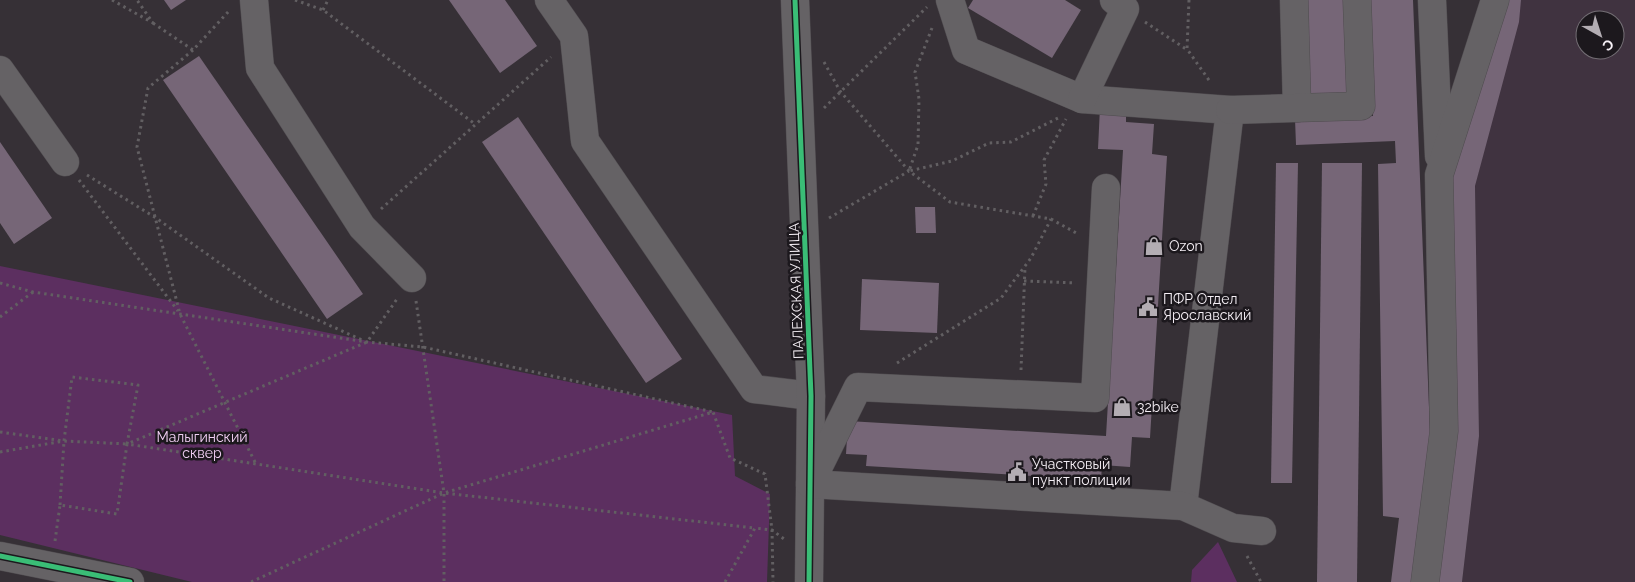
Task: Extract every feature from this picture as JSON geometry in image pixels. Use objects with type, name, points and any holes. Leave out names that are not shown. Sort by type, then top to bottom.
[{"type":"street","points":[[549,0],[574,36],[585,141],[754,389],[811,396]]},
{"type":"street","name":"ПАЛЕХСКАЯ УЛИЦА","points":[[795,0],[811,396],[809,569]]},
{"type":"street","points":[[1294,0],[1297,108]]},
{"type":"street","points":[[939,3],[966,50],[1082,99],[1230,110],[1361,106],[1357,0]]},
{"type":"street","points":[[1425,582],[1444,431],[1440,175],[1432,0]]},
{"type":"street","points":[[1440,175],[1495,0]]},
{"type":"street","points":[[243,4],[260,68],[362,227],[412,278]]},
{"type":"street","points":[[1082,99],[1120,5]]},
{"type":"street","points":[[0,70],[65,162]]},
{"type":"street","points":[[1183,506],[1230,110]]},
{"type":"street","points":[[1106,188],[1095,398],[858,387],[810,484],[1183,506],[1233,528],[1262,531]]},
{"type":"street","points":[[0,556],[51,575],[130,582]]},
{"type":"path","points":[[112,0],[153,23],[193,50]]},
{"type":"path","points":[[137,0],[153,23]]},
{"type":"path","points":[[295,0],[324,10],[475,124]]},
{"type":"path","points":[[324,10],[328,0]]},
{"type":"path","points":[[1187,49],[1189,0]]},
{"type":"path","points":[[823,109],[840,91],[939,3]]},
{"type":"path","points":[[180,314],[137,147],[148,88],[243,4]]},
{"type":"path","points":[[1120,5],[1187,49],[1230,110]]},
{"type":"path","points":[[908,172],[918,145],[919,99],[915,72],[932,27]]},
{"type":"path","points":[[362,227],[574,36]]},
{"type":"path","points":[[821,58],[840,91],[908,172],[950,202],[1051,219],[1103,248]]},
{"type":"path","points":[[828,218],[908,172],[952,161],[988,143],[1011,142],[1069,113],[1044,160],[1046,184],[1033,216]]},
{"type":"path","points":[[65,162],[156,218],[268,298],[367,342]]},
{"type":"path","points":[[65,162],[180,314],[256,464]]},
{"type":"path","points":[[891,366],[1001,298],[1025,266],[1051,219]]},
{"type":"path","points":[[1021,394],[1025,266]]},
{"type":"path","points":[[127,444],[367,342],[412,278]]},
{"type":"path","points":[[412,278],[444,493],[444,582]]},
{"type":"path","points":[[1024,281],[1101,284]]},
{"type":"path","points":[[0,283],[32,292],[367,342],[423,347],[713,412]]},
{"type":"path","points":[[0,317],[32,292]]},
{"type":"path","points":[[51,575],[60,505],[64,441],[72,377],[138,384],[117,514],[60,505]]},
{"type":"path","points":[[251,582],[444,493],[713,412]]},
{"type":"path","points":[[713,412],[730,458],[765,474],[772,530],[773,582]]},
{"type":"path","points":[[0,432],[64,441],[127,444],[444,493],[772,530],[809,569]]},
{"type":"path","points":[[0,452],[64,441]]},
{"type":"path","points":[[726,582],[755,528]]},
{"type":"shaded area","points":[[1521,0],[1635,0],[1635,582],[1462,582],[1479,436],[1475,186]]},
{"type":"green space","name":"Малыгинский сквер","points":[[0,266],[732,415],[735,476],[770,494],[767,582],[192,582],[0,535]]},
{"type":"green space","points":[[1218,542],[1237,582],[1191,582],[1192,570]]},
{"type":"building","points":[[164,0],[186,0],[171,10]]},
{"type":"building","points":[[449,0],[505,0],[537,46],[500,73]]},
{"type":"building","points":[[973,0],[1065,0],[1081,10],[1052,58],[968,8]]},
{"type":"building","points":[[1303,0],[1346,0],[1350,100],[1307,102]]},
{"type":"building","points":[[1368,0],[1413,0],[1430,433],[1413,582],[1391,582],[1399,518],[1383,516],[1378,164],[1396,163],[1395,141],[1296,145],[1295,119],[1373,116]]},
{"type":"building","points":[[1500,0],[1521,0],[1519,22],[1475,186],[1479,436],[1462,582],[1436,582],[1451,180]]},
{"type":"building","points":[[199,56],[363,294],[327,319],[163,80]]},
{"type":"building","points":[[1100,107],[1126,109],[1126,122],[1154,124],[1152,154],[1167,156],[1150,438],[1132,437],[1130,467],[1102,465],[1101,480],[866,466],[867,455],[846,454],[848,421],[1106,436],[1123,150],[1098,149]]},
{"type":"building","points":[[518,117],[682,359],[646,383],[482,142]]},
{"type":"building","points":[[0,142],[52,218],[14,244],[0,223]]},
{"type":"building","points":[[1276,163],[1298,163],[1292,483],[1271,483]]},
{"type":"building","points":[[1322,163],[1362,163],[1357,582],[1317,582]]},
{"type":"building","points":[[915,207],[935,207],[936,233],[916,233]]},
{"type":"building","points":[[862,279],[939,283],[937,333],[860,330]]},
{"type":"cycle path","points":[[795,0],[811,396],[809,582]]},
{"type":"cycle path","points":[[0,556],[130,582]]},
{"type":"place","name":"Ozon","points":[[1154,246]]},
{"type":"place","name":"ПФР Отдел Ярославский","points":[[1148,307]]},
{"type":"place","name":"32bike","points":[[1122,407]]},
{"type":"place","name":"Участковый пункт полиции","points":[[1017,472]]}]
